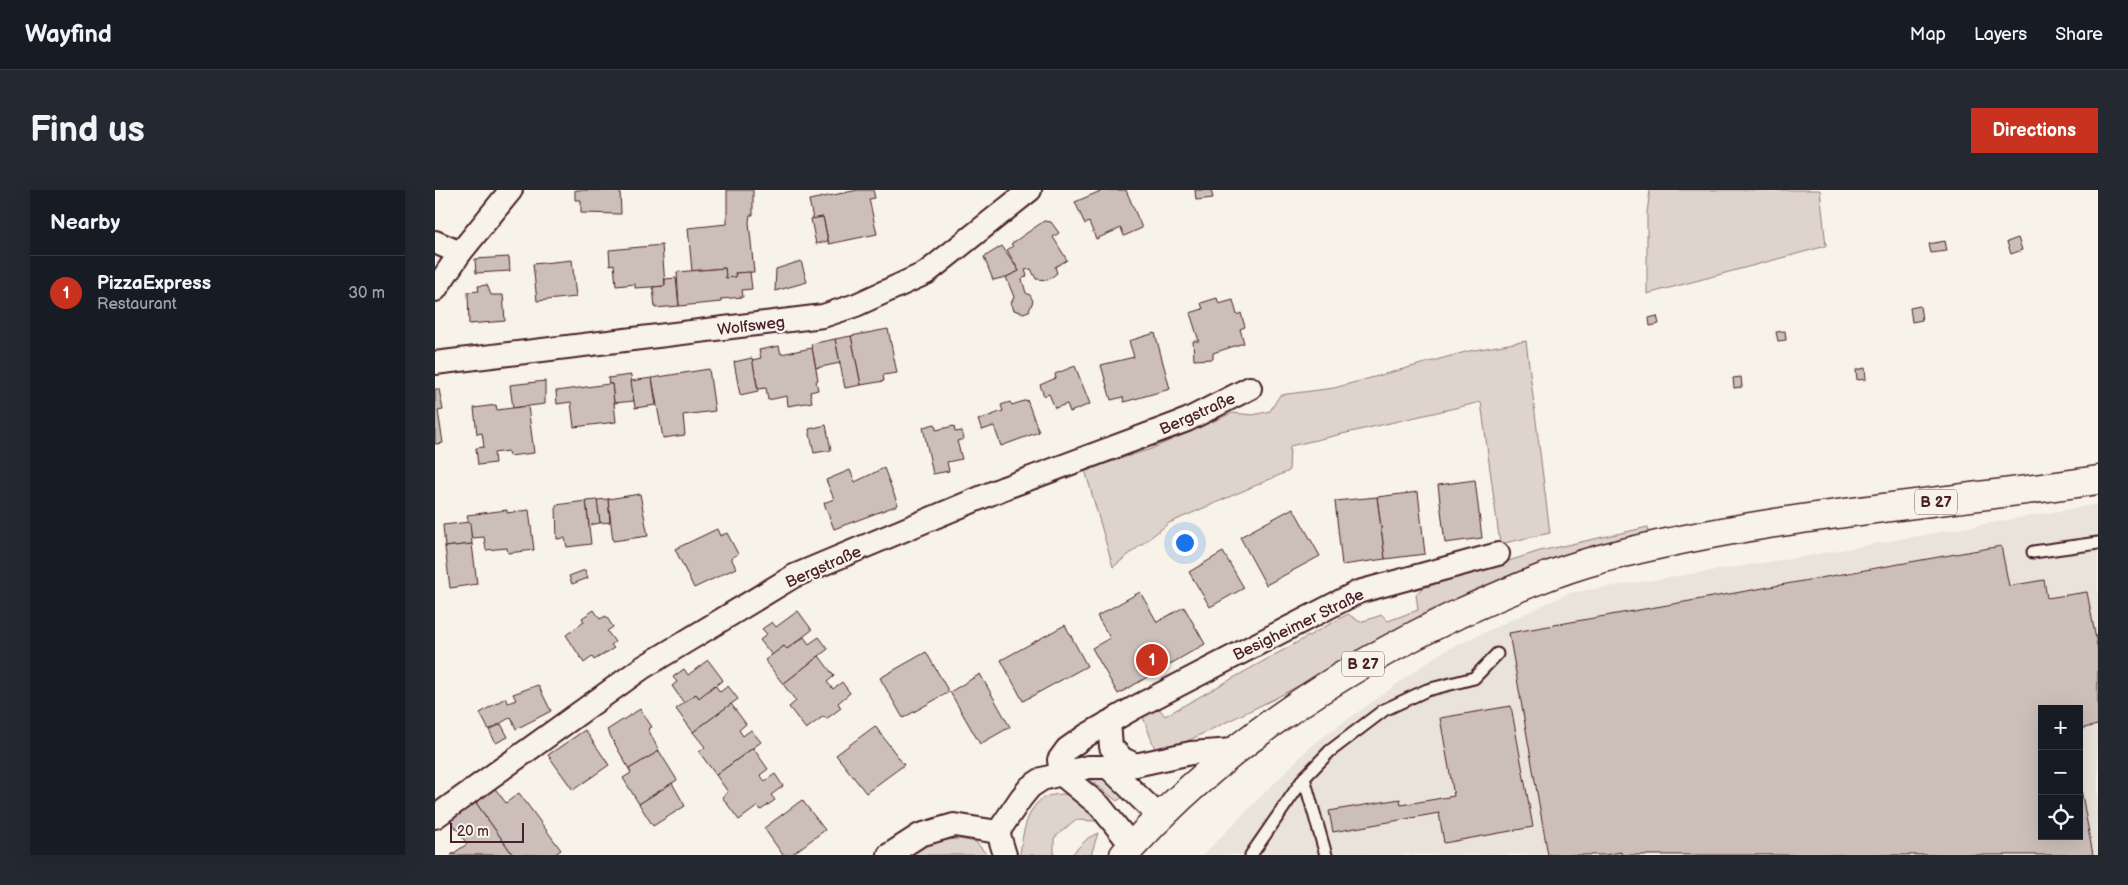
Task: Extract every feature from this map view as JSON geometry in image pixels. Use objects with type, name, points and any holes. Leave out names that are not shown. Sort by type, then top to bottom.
[{"type":"main road","name":"B 27","points":[[1128,851],[1160,817],[1233,750],[1345,674],[1416,634],[1502,594],[1600,559],[1661,544],[1773,524],[2098,480]]},
{"type":"street","points":[[435,290],[460,253],[511,190]]},
{"type":"street","name":"Wolfsweg","points":[[435,363],[823,316],[856,305],[926,273],[1030,190]]},
{"type":"street","points":[[435,242],[460,253]]},
{"type":"street","name":"Bergstraße","points":[[435,817],[642,668],[794,576],[1004,488],[1187,420],[1250,388]]},
{"type":"street","name":"Besigheimer Straße","points":[[1061,774],[1059,760],[1067,749],[1109,722],[1358,592],[1498,554]]},
{"type":"street","points":[[1109,722],[1111,747],[1123,759],[1136,765]]},
{"type":"street","points":[[1005,855],[999,832],[1030,787],[1043,780],[1088,767],[1136,765],[1191,753],[1233,750]]},
{"type":"street","points":[[1107,766],[1160,817]]},
{"type":"street","points":[[1061,774],[1100,806],[1128,851]]},
{"type":"street","points":[[889,855],[919,835],[954,825],[999,832]]},
{"type":"lane","points":[[2033,552],[2098,543]]},
{"type":"lane","points":[[1251,855],[1304,778],[1330,751],[1384,710],[1427,690],[1474,678],[1497,654]]},
{"type":"lane","points":[[1304,778],[1326,855]]},
{"type":"shaded area","points":[[1650,190],[1820,190],[1826,246],[1647,294],[1647,213]]},
{"type":"shaded area","points":[[1526,341],[1550,533],[1500,544],[1481,402],[1290,446],[1289,471],[1169,523],[1113,567],[1085,470],[1151,449],[1232,413],[1253,415],[1270,411],[1280,395],[1334,388],[1469,351]]},
{"type":"shaded area","points":[[2098,504],[2098,855],[1203,855],[1312,745],[1440,653],[1569,593],[1801,557]]},
{"type":"shaded area","points":[[1648,527],[1649,533],[1480,589],[1431,613],[1274,699],[1179,745],[1156,752],[1143,717],[1159,708],[1165,716],[1348,614],[1360,622],[1382,615],[1388,621],[1418,610],[1416,594],[1423,588],[1540,551]]},
{"type":"shaded area","points":[[1085,776],[1107,777],[1128,794],[1117,801]]},
{"type":"shaded area","points":[[1064,794],[1079,798],[1097,815],[1096,821],[1075,820],[1054,838],[1054,855],[1020,855],[1027,821],[1035,806],[1048,796]]},
{"type":"shaded area","points":[[1098,833],[1091,855],[1071,855],[1088,838]]},
{"type":"shaded area","points":[[960,839],[976,842],[987,855],[910,855],[921,847],[933,842]]},
{"type":"building","points":[[575,190],[620,190],[621,214],[581,213],[581,200],[575,200]]},
{"type":"building","points":[[727,190],[753,190],[753,215],[750,215],[749,222],[754,272],[735,273],[736,277],[726,278],[725,268],[692,271],[688,228],[727,224]]},
{"type":"building","points":[[858,190],[873,190],[875,198],[869,199],[877,234],[829,244],[823,217],[813,219],[809,200]]},
{"type":"building","points":[[1103,190],[1126,190],[1142,228],[1124,236],[1121,228],[1096,239],[1089,222],[1085,224],[1075,202]]},
{"type":"building","points":[[1195,190],[1211,190],[1213,198],[1196,200]]},
{"type":"building","points":[[823,217],[828,241],[816,244],[811,219]]},
{"type":"building","points":[[1044,221],[1051,222],[1059,233],[1053,237],[1067,260],[1055,267],[1057,273],[1048,280],[1036,279],[1031,269],[1025,270],[1027,276],[1022,279],[1026,293],[1030,295],[1033,301],[1029,311],[1023,313],[1014,310],[1011,303],[1014,297],[1006,277],[1019,271],[1007,250],[1013,246],[1011,244]]},
{"type":"building","points":[[2018,238],[2022,250],[2011,254],[2007,242]]},
{"type":"building","points":[[1945,241],[1947,251],[1931,253],[1929,244]]},
{"type":"building","points":[[662,245],[665,286],[635,288],[635,284],[616,286],[614,264],[610,265],[609,250]]},
{"type":"building","points":[[1002,246],[1019,271],[993,280],[984,257]]},
{"type":"building","points":[[509,257],[510,271],[476,273],[475,259]]},
{"type":"building","points":[[572,260],[576,297],[537,301],[533,264]]},
{"type":"building","points":[[801,261],[807,282],[775,291],[776,269]]},
{"type":"building","points":[[725,268],[726,278],[736,277],[735,273],[750,272],[752,289],[742,290],[743,297],[721,299],[721,302],[679,306],[677,272]]},
{"type":"building","points":[[676,278],[679,306],[655,308],[653,287],[665,286],[665,279]]},
{"type":"building","points":[[487,285],[491,295],[503,295],[505,321],[469,324],[468,292],[479,291],[478,286]]},
{"type":"building","points":[[1217,298],[1219,304],[1233,300],[1237,315],[1241,313],[1245,327],[1240,329],[1244,343],[1213,353],[1213,359],[1194,360],[1193,341],[1199,341],[1190,313],[1203,309],[1201,303]]},
{"type":"building","points":[[1920,306],[1922,320],[1912,322],[1910,308]]},
{"type":"building","points":[[1657,316],[1659,324],[1650,326],[1649,318]]},
{"type":"building","points":[[888,329],[897,373],[883,375],[884,381],[861,385],[851,336]]},
{"type":"building","points":[[1785,331],[1786,340],[1778,341],[1776,332]]},
{"type":"building","points":[[1155,333],[1170,389],[1124,402],[1123,397],[1111,400],[1101,365],[1134,357],[1129,341]]},
{"type":"building","points":[[851,336],[861,385],[845,388],[835,339]]},
{"type":"building","points":[[835,339],[840,363],[816,368],[811,344]]},
{"type":"building","points":[[779,346],[781,354],[812,348],[818,390],[810,392],[812,402],[788,406],[787,396],[768,400],[766,388],[758,389],[752,360],[761,358],[759,350]]},
{"type":"building","points":[[752,358],[758,391],[740,395],[734,362]]},
{"type":"building","points":[[1075,366],[1090,404],[1070,412],[1067,404],[1055,408],[1049,394],[1044,396],[1040,385],[1056,378],[1055,374]]},
{"type":"building","points":[[1865,368],[1866,379],[1857,380],[1856,370]]},
{"type":"building","points":[[709,369],[715,411],[683,415],[685,435],[663,438],[652,378]]},
{"type":"building","points":[[631,375],[634,401],[614,403],[612,384],[609,384],[608,378]]},
{"type":"building","points":[[1741,377],[1742,387],[1734,388],[1733,378]]},
{"type":"building","points":[[652,378],[656,405],[635,408],[631,381]]},
{"type":"building","points":[[545,381],[545,404],[513,408],[510,385]]},
{"type":"building","points":[[612,384],[616,422],[574,427],[571,402],[557,404],[556,391]]},
{"type":"building","points":[[435,389],[439,389],[443,410],[438,411],[443,443],[435,444]]},
{"type":"building","points":[[1027,400],[1039,432],[1001,446],[994,426],[982,430],[978,420],[1003,411],[1001,405],[1010,402],[1012,405]]},
{"type":"building","points":[[496,405],[497,410],[528,406],[534,453],[509,456],[508,451],[494,453],[495,463],[478,465],[476,448],[484,447],[482,433],[477,434],[474,408]]},
{"type":"building","points":[[935,424],[936,430],[954,426],[955,432],[962,431],[964,439],[957,441],[962,459],[947,462],[949,471],[933,474],[923,427]]},
{"type":"building","points":[[826,425],[831,450],[814,453],[809,429]]},
{"type":"building","points":[[884,468],[898,505],[834,529],[824,503],[834,499],[826,480],[850,470],[855,482]]},
{"type":"building","points":[[1475,480],[1482,538],[1445,543],[1438,485]]},
{"type":"building","points":[[1418,492],[1425,554],[1385,559],[1377,497]]},
{"type":"building","points":[[640,494],[648,536],[613,541],[608,499]]},
{"type":"building","points":[[1377,497],[1385,559],[1342,565],[1335,501]]},
{"type":"building","points":[[608,499],[610,522],[600,523],[597,500]]},
{"type":"building","points":[[597,500],[600,523],[589,525],[586,501]]},
{"type":"building","points":[[586,501],[591,544],[567,547],[565,538],[557,539],[556,505]]},
{"type":"building","points":[[1293,508],[1320,556],[1266,585],[1240,537]]},
{"type":"building","points":[[507,510],[507,513],[529,510],[534,550],[508,553],[507,548],[486,550],[484,537],[472,538],[467,515]]},
{"type":"building","points":[[470,522],[472,544],[445,547],[443,525]]},
{"type":"building","points":[[717,529],[720,536],[727,533],[738,554],[731,558],[736,568],[694,588],[675,549]]},
{"type":"building","points":[[472,544],[477,584],[450,588],[445,547]]},
{"type":"building","points":[[2001,546],[2009,586],[2044,580],[2047,598],[2087,592],[2098,650],[2098,725],[2083,728],[2083,705],[2038,705],[2038,840],[2083,840],[2083,800],[2093,855],[1621,855],[1621,852],[1605,855],[1548,855],[1509,633]]},
{"type":"building","points":[[1223,552],[1244,588],[1210,607],[1189,572]]},
{"type":"building","points":[[585,570],[588,578],[572,584],[569,576]]},
{"type":"building","points":[[1140,592],[1157,622],[1184,607],[1205,644],[1118,694],[1092,648],[1110,638],[1097,616]]},
{"type":"building","points":[[594,610],[600,619],[606,616],[613,627],[607,631],[615,642],[611,645],[614,648],[594,660],[592,657],[584,663],[566,635],[584,622],[582,618]]},
{"type":"building","points":[[798,611],[812,630],[787,649],[784,646],[772,655],[760,640],[767,634],[762,629],[772,622],[776,627]]},
{"type":"building","points":[[1065,625],[1087,666],[1023,701],[1001,660]]},
{"type":"building","points":[[804,637],[809,644],[819,637],[828,649],[783,684],[765,660],[784,646],[787,649]]},
{"type":"building","points":[[926,652],[949,692],[903,718],[880,678]]},
{"type":"building","points":[[819,656],[834,676],[827,682],[833,689],[842,682],[850,693],[838,703],[841,708],[826,719],[824,716],[806,729],[789,707],[796,701],[783,684]]},
{"type":"building","points":[[708,660],[723,680],[699,698],[696,694],[684,703],[672,686],[677,682],[673,677],[684,669],[688,675]]},
{"type":"building","points":[[980,674],[1010,727],[980,744],[950,692]]},
{"type":"building","points":[[538,685],[551,711],[516,729],[511,717],[489,730],[480,713],[505,698],[508,703],[516,700],[513,694]]},
{"type":"building","points":[[715,685],[720,692],[728,686],[738,699],[693,732],[676,709],[696,694],[699,698]]},
{"type":"building","points":[[731,704],[746,724],[739,730],[743,736],[751,730],[761,742],[716,775],[699,752],[705,747],[693,732]]},
{"type":"building","points":[[1511,706],[1533,827],[1444,843],[1439,813],[1333,832],[1329,811],[1400,799],[1401,805],[1454,796],[1440,718]]},
{"type":"building","points":[[640,709],[652,727],[648,729],[659,751],[629,769],[607,730]]},
{"type":"building","points":[[501,724],[508,737],[496,743],[489,730]]},
{"type":"building","points":[[875,726],[904,765],[866,793],[836,755]]},
{"type":"building","points":[[585,730],[609,765],[573,790],[548,755]]},
{"type":"building","points":[[753,748],[768,769],[760,775],[765,781],[775,774],[783,786],[771,795],[775,800],[761,810],[758,806],[739,820],[722,797],[728,792],[716,775]]},
{"type":"building","points":[[659,751],[677,780],[639,804],[623,778],[631,773],[629,769]]},
{"type":"building","points":[[672,783],[685,806],[653,826],[639,804]]},
{"type":"building","points":[[493,786],[506,803],[519,793],[561,850],[554,855],[513,855],[474,800]]},
{"type":"building","points":[[474,800],[513,855],[451,855],[467,844],[449,818]]},
{"type":"building","points":[[802,800],[825,830],[791,855],[783,855],[764,828]]},
{"type":"place","name":"PizzaExpress","points":[[1152,660]]}]
